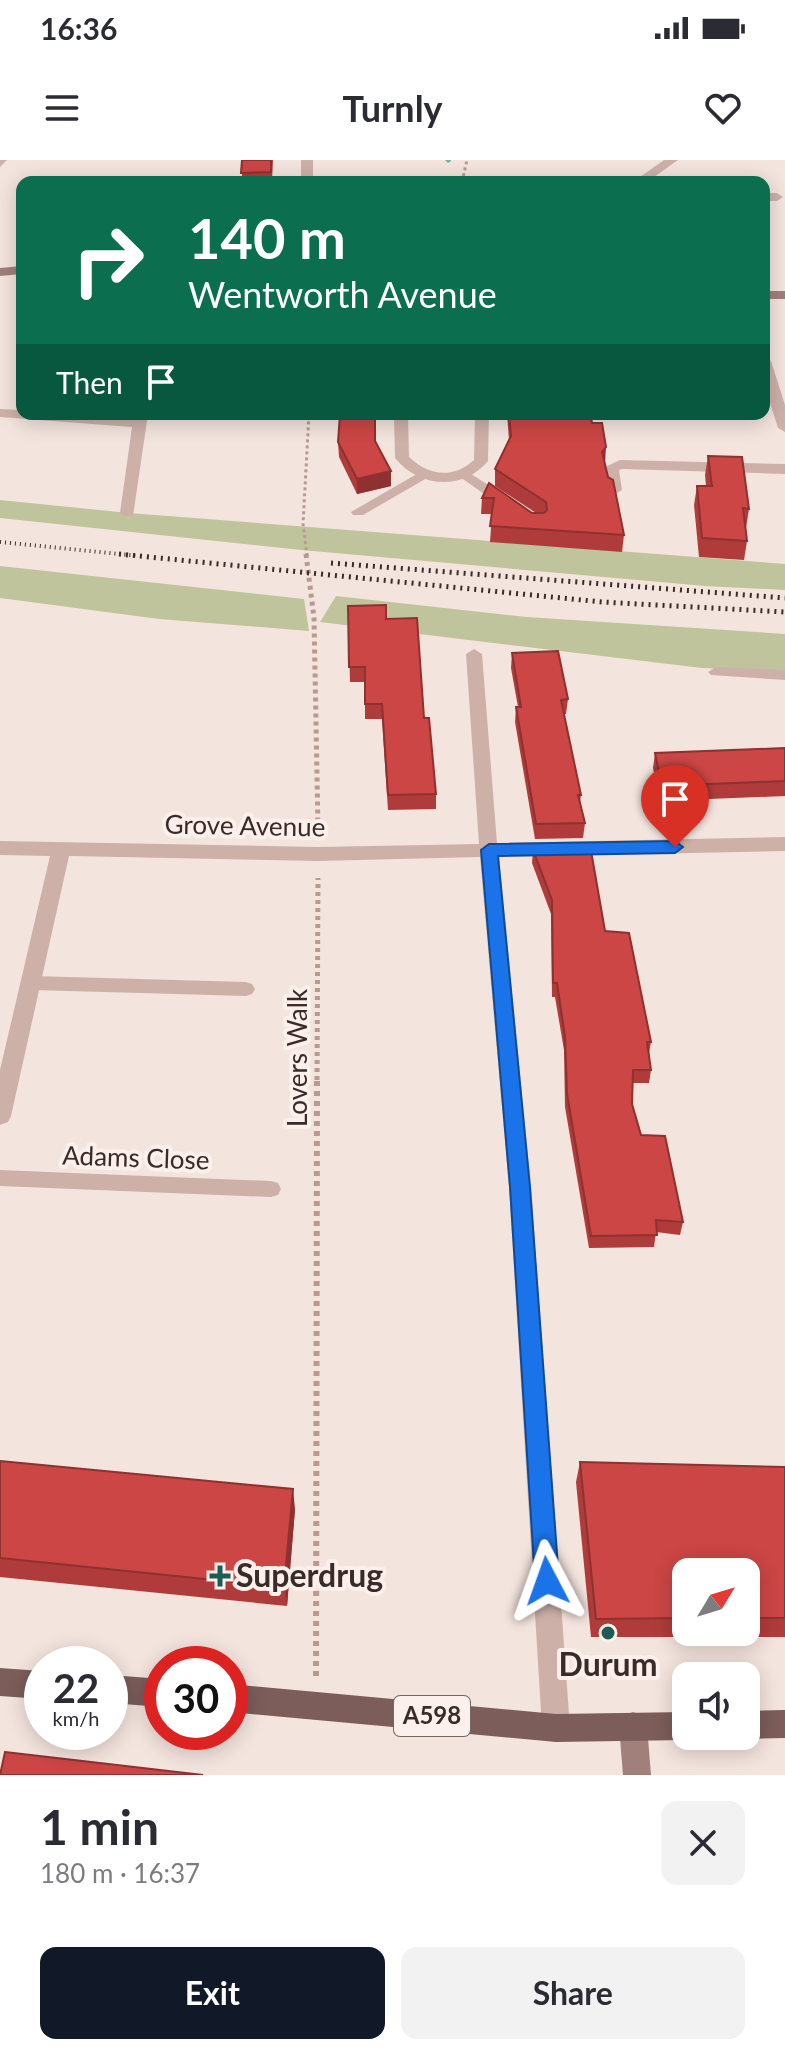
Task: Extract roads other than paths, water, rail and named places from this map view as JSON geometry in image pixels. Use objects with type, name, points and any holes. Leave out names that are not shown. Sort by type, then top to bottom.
[{"type":"main road","points":[[0,1682],[24,1684]]},
{"type":"main road","name":"A598","points":[[248,1699],[556,1728],[672,1726]]},
{"type":"main road","points":[[760,1725],[785,1724]]},
{"type":"street","points":[[648,176],[672,160]]},
{"type":"street","points":[[770,380],[785,428]]},
{"type":"street","points":[[128,513],[141,420]]},
{"type":"street","points":[[401,420],[402,458],[422,475],[440,479],[465,474],[481,461],[482,420]]},
{"type":"street","points":[[614,490],[613,465],[785,469]]},
{"type":"street","points":[[474,654],[520,1187],[556,1728]]},
{"type":"street","name":"Grove Avenue","points":[[0,848],[318,854],[785,844]]},
{"type":"street","points":[[0,1116],[33,983],[61,850]]},
{"type":"street","points":[[633,1726],[637,1775]]},
{"type":"lane","points":[[465,474],[514,508]]},
{"type":"lane","points":[[358,512],[422,475]]},
{"type":"lane","points":[[716,672],[785,675]]},
{"type":"lane","points":[[33,983],[246,989]]},
{"type":"lane","name":"Adams Close","points":[[0,1178],[271,1189]]},
{"type":"railway","points":[[0,542],[130,555]]},
{"type":"railway","points":[[119,554],[130,555]]},
{"type":"railway","points":[[130,555],[602,602],[785,612]]},
{"type":"railway","points":[[130,555],[139,556]]},
{"type":"railway","points":[[331,563],[785,598]]},
{"type":"place","name":"Superdrug","points":[[220,1576]]},
{"type":"place","name":"Durum","points":[[608,1633]]}]
